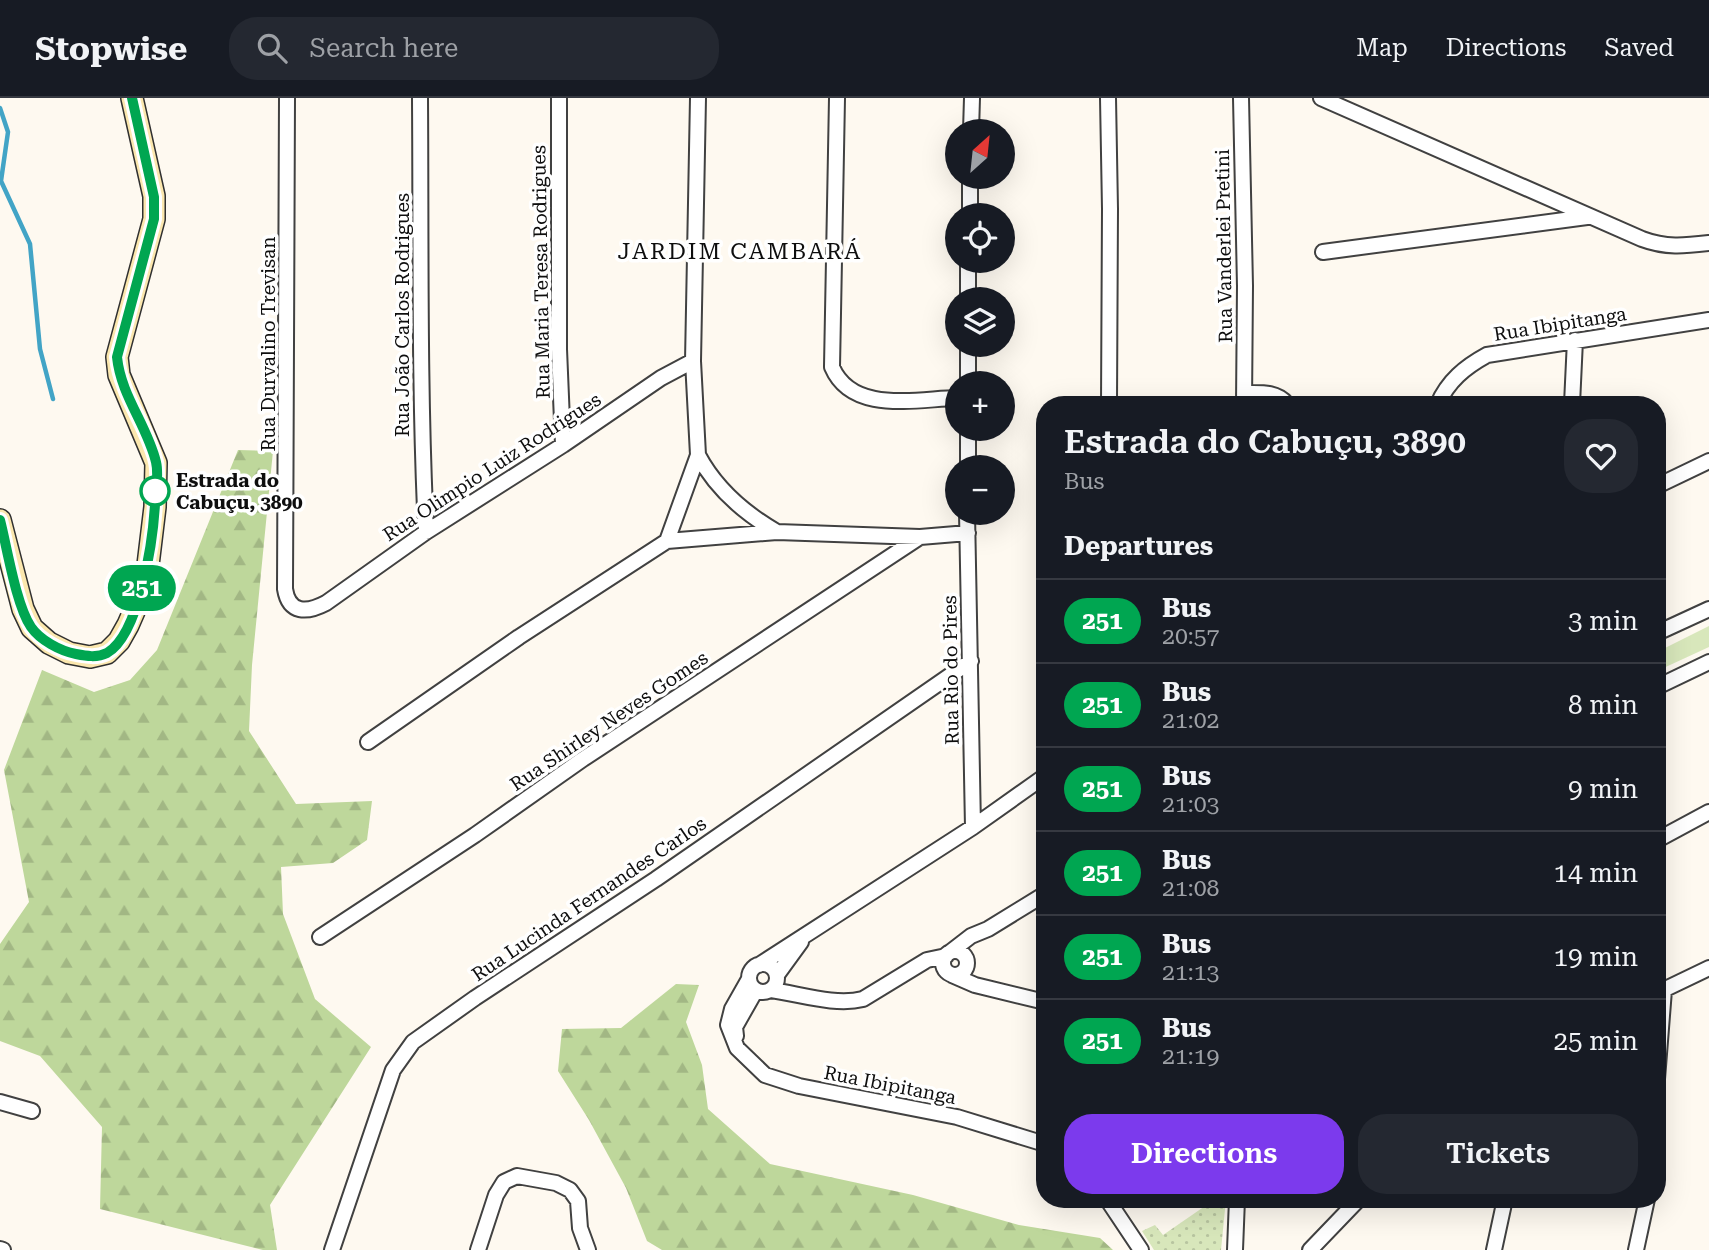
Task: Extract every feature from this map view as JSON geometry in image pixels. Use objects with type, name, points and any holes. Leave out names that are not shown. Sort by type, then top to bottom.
[{"type":"main road","points":[[0,520],[23,609],[32,628],[49,643],[69,653],[90,657],[107,653],[119,641],[138,602],[148,565],[155,507],[156,463],[119,375],[117,357],[154,219],[154,197],[132,98]]},
{"type":"street","name":"Rua Durvalino Trevisan","points":[[287,98],[285,589],[287,599],[294,607],[304,611],[315,609]]},
{"type":"street","name":"Rua João Carlos Rodrigues","points":[[419,98],[422,309],[420,417],[426,532]]},
{"type":"street","name":"Rua Maria Teresa Rodrigues","points":[[559,98],[559,349],[563,445]]},
{"type":"street","points":[[667,541],[698,455],[693,361],[698,98]]},
{"type":"street","points":[[837,98],[832,367],[838,380],[848,391],[863,397],[879,400],[945,398]]},
{"type":"street","points":[[971,119],[972,98]]},
{"type":"street","points":[[1108,98],[1108,396]]},
{"type":"street","name":"Rua Vanderlei Pretini","points":[[1241,98],[1244,396]]},
{"type":"street","points":[[1321,98],[1589,217],[1660,245],[1678,247],[1709,243]]},
{"type":"street","points":[[1323,252],[1589,217]]},
{"type":"street","name":"Rua Ibipitanga","points":[[1443,396],[1454,379],[1469,365],[1487,355],[1709,320]]},
{"type":"street","points":[[1572,396],[1574,340]]},
{"type":"street","name":"Rua Olimpio Luiz Rodrigues","points":[[315,609],[426,532],[563,445],[640,392],[693,361]]},
{"type":"street","name":"Rua Vanderlei Pretini","points":[[1252,396],[1265,393],[1273,396]]},
{"type":"street","points":[[698,455],[708,473],[736,503],[754,519],[777,532]]},
{"type":"street","points":[[1666,482],[1709,461]]},
{"type":"street","name":"Rua Rio do Pires","points":[[968,525],[973,827]]},
{"type":"street","points":[[368,743],[519,637],[667,541],[777,532],[920,537],[968,533]]},
{"type":"street","name":"Rua Shirley Neves Gomes","points":[[320,937],[920,537]]},
{"type":"street","points":[[1666,629],[1709,609]]},
{"type":"street","name":"Rua Lucinda Fernandes Carlos","points":[[332,1250],[393,1070],[413,1042],[455,1011],[656,880],[971,661]]},
{"type":"street","points":[[1666,683],[1709,662]]},
{"type":"street","name":"Rua Ibipitanga","points":[[759,965],[973,827],[1036,782]]},
{"type":"street","points":[[1666,834],[1709,812]]},
{"type":"street","points":[[948,963],[960,943],[1036,900]]},
{"type":"street","points":[[766,983],[772,968],[759,965],[752,970],[766,983],[832,1001],[852,1002],[863,999],[927,960],[948,963],[963,973],[966,959],[988,929]]},
{"type":"street","name":"Rua Ibipitanga","points":[[806,936],[766,983],[732,1009],[728,1025],[737,1048],[765,1075],[799,1086],[957,1117],[1036,1140]]},
{"type":"street","points":[[948,963],[961,953],[974,975],[992,988]]},
{"type":"street","points":[[948,963],[975,985],[1036,1000]]},
{"type":"street","points":[[1666,988],[1709,968]]},
{"type":"street","points":[[0,1102],[32,1111]]},
{"type":"street","points":[[478,1250],[496,1195],[504,1182],[517,1175],[556,1183],[570,1190],[578,1201],[580,1228],[588,1250]]},
{"type":"street","points":[[1113,1208],[1141,1250]]},
{"type":"street","points":[[1235,1250],[1237,1208]]},
{"type":"street","points":[[1310,1250],[1350,1208]]},
{"type":"street","points":[[1493,1250],[1503,1208]]},
{"type":"street","points":[[1636,1250],[1645,1208]]},
{"type":"green space","points":[[238,450],[273,451],[252,665],[249,731],[296,804],[372,801],[367,840],[333,863],[281,867],[283,914],[315,999],[371,1047],[270,1205],[277,1250],[263,1250],[100,1209],[102,1127],[40,1056],[0,1041],[0,944],[29,902],[4,770],[42,670],[94,692],[130,680],[157,650]]},
{"type":"green space","points":[[1709,626],[1709,647],[1666,667],[1666,648]]},
{"type":"green space","points":[[676,984],[699,985],[686,1022],[702,1065],[708,1109],[770,1164],[913,1195],[1019,1225],[1100,1238],[1113,1250],[662,1250],[647,1241],[626,1188],[589,1120],[558,1071],[562,1029],[621,1028]]},
{"type":"green space","points":[[1202,1208],[1225,1208],[1221,1250],[1154,1250],[1142,1231],[1155,1225],[1163,1235]]},
{"type":"waterway","points":[[0,108],[8,132],[1,181],[30,244],[40,349],[53,399]]},
{"type":"bus line","name":"251","points":[[0,520],[23,609],[32,628],[49,643],[69,653],[90,657],[107,653],[119,641],[138,602],[148,565],[155,507],[156,463],[119,375],[117,357],[154,219],[154,197],[132,98]]},
{"type":"place","name":"Estrada do Cabuçu, 3890","points":[[155,491]]},
{"type":"district","name":"JARDIM CAMBARÁ","points":[[740,251]]}]
